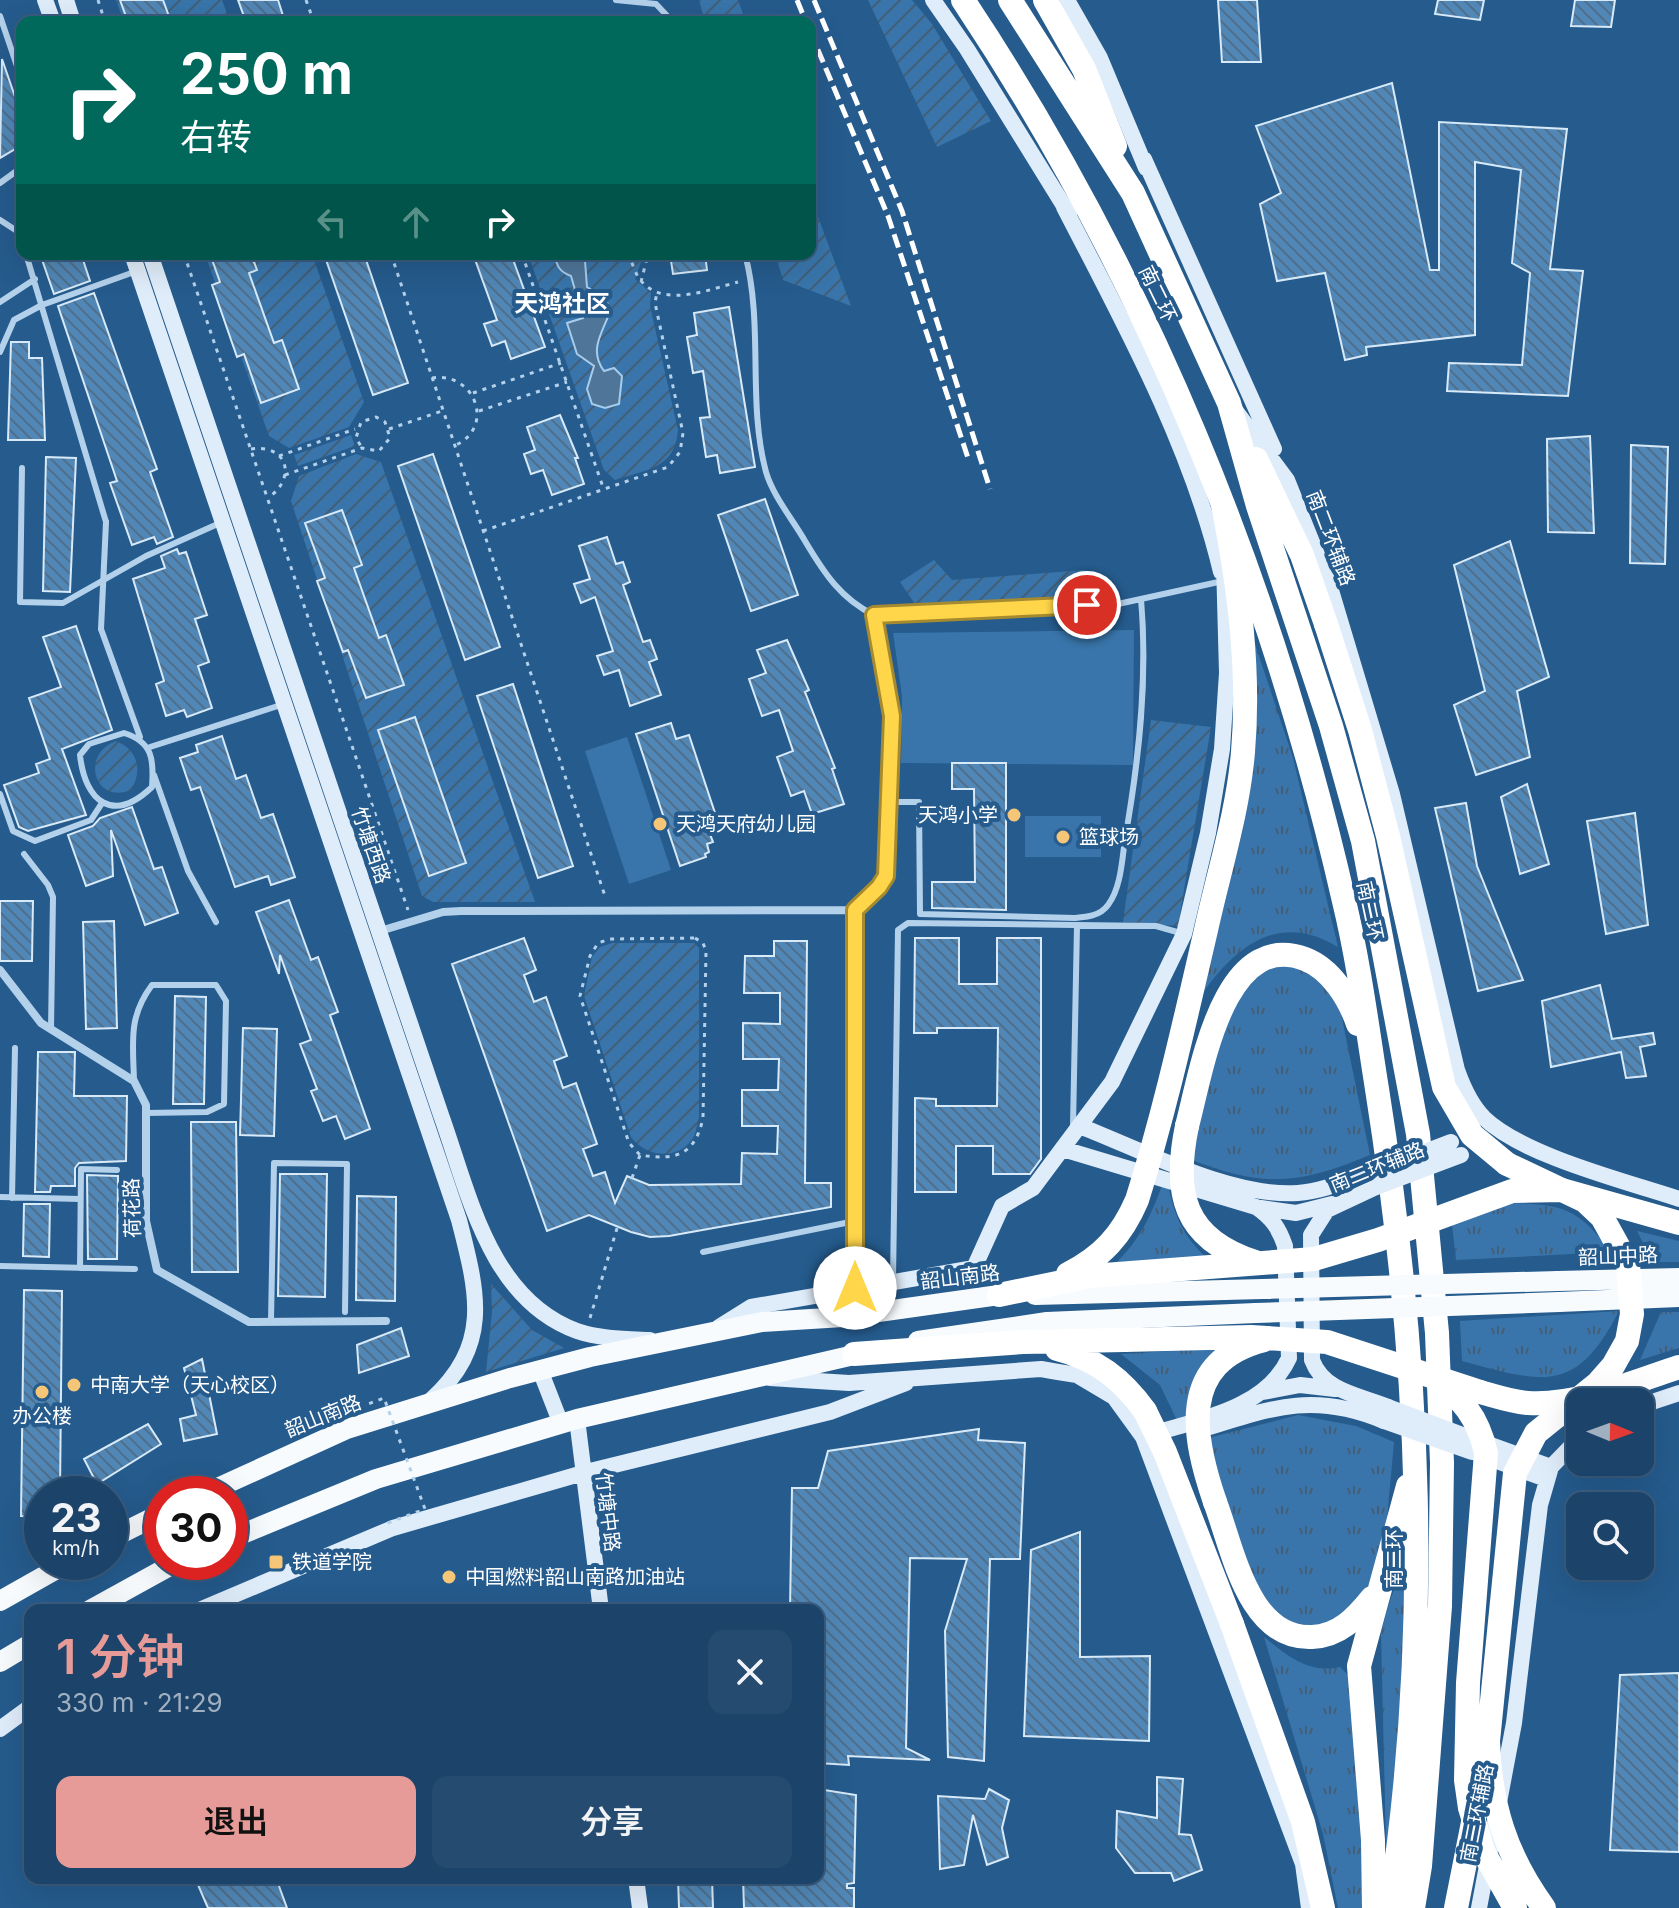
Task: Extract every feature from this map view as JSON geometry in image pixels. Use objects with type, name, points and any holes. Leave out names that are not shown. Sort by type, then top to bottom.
[{"type":"highway","name":"南二环","points":[[963,0],[1005,63],[1090,210],[1163,360],[1243,552],[1313,775],[1345,904],[1374,1072],[1400,1254],[1413,1392],[1418,1596],[1409,1750],[1390,1908]]},
{"type":"highway","name":"南二环","points":[[1010,0],[1133,193],[1229,403],[1258,506],[1331,726],[1363,841],[1418,1134],[1437,1333],[1442,1463],[1436,1664],[1420,1866],[1413,1908]]},
{"type":"highway","points":[[1045,0],[1084,69],[1133,193]]},
{"type":"highway","points":[[1229,403],[1302,555],[1360,730],[1388,836],[1444,1087],[1456,1114],[1488,1151],[1507,1164],[1585,1201],[1602,1217],[1623,1253],[1633,1289],[1627,1341],[1613,1366],[1588,1388]]},
{"type":"highway","points":[[999,1295],[1068,1274],[1090,1263],[1111,1244],[1126,1225],[1151,1155],[1229,831],[1243,754],[1243,644],[1223,505]]},
{"type":"highway","points":[[1265,1265],[1242,1258],[1211,1241],[1190,1216],[1180,1178],[1187,1126],[1215,1020],[1228,992],[1243,974],[1260,961],[1297,956],[1314,962],[1345,994],[1374,1072]]},
{"type":"highway","points":[[999,1295],[1091,1276],[1265,1265],[1343,1252],[1512,1191],[1562,1190],[1679,1223]]},
{"type":"highway","points":[[854,1354],[1023,1342],[1124,1340],[1284,1348]]},
{"type":"highway","points":[[1023,1342],[1087,1358],[1113,1374],[1145,1411],[1165,1452],[1232,1624],[1303,1822],[1323,1908]]},
{"type":"highway","points":[[1381,1587],[1358,1616],[1341,1629],[1316,1637],[1278,1631],[1266,1620],[1254,1600],[1215,1502],[1197,1443],[1195,1424],[1207,1380],[1241,1348],[1284,1348],[1327,1342],[1527,1403],[1566,1398]]},
{"type":"highway","points":[[1608,1388],[1679,1367]]},
{"type":"highway","points":[[1432,1376],[1469,1408],[1481,1429],[1486,1453],[1467,1699],[1466,1780],[1470,1808],[1484,1853],[1515,1908]]},
{"type":"highway","points":[[1374,1908],[1373,1840],[1359,1666],[1407,1496],[1413,1392]]},
{"type":"highway","points":[[1456,1908],[1470,1849],[1488,1741],[1515,1473],[1536,1433],[1566,1407]]},
{"type":"highway","points":[[1488,1741],[1489,1784],[1497,1819],[1508,1849],[1544,1908]]},
{"type":"main road","name":"韶山中路","points":[[1558,1281],[1679,1278]]},
{"type":"main road","name":"韶山南路","points":[[244,1476],[344,1431],[429,1402],[540,1370],[762,1322],[843,1317],[999,1295],[1232,1292],[1558,1281]]},
{"type":"main road","points":[[248,1532],[376,1479],[569,1422],[751,1377],[963,1332],[1047,1322],[1679,1297]]},
{"type":"main road","points":[[0,1601],[37,1580]]},
{"type":"main road","points":[[101,1604],[144,1580]]},
{"type":"main road","points":[[0,1662],[24,1648]]},
{"type":"street","points":[[933,0],[967,49],[1064,207],[1110,296],[1186,463],[1211,528],[1224,584]]},
{"type":"street","name":"南二环辅路","points":[[1067,0],[1100,58],[1287,480],[1330,587],[1362,686],[1396,809],[1457,1070],[1472,1102],[1493,1126],[1510,1137]]},
{"type":"street","name":"南二环辅路","points":[[1144,159],[1166,263]]},
{"type":"street","points":[[1064,207],[1125,282]]},
{"type":"street","name":"竹塘西路","points":[[134,260],[459,1220],[470,1263],[474,1329],[467,1358],[453,1381],[429,1402]]},
{"type":"street","name":"竹塘西路","points":[[152,260],[492,1252],[528,1299],[555,1319],[585,1333],[664,1341]]},
{"type":"street","name":"南二环辅路","points":[[1229,403],[1287,480]]},
{"type":"street","points":[[714,1330],[751,1307],[974,1268],[1002,1206],[1033,1188],[1112,1082],[1184,934],[1208,833],[1222,749],[1227,673],[1223,505]]},
{"type":"street","points":[[380,931],[461,911],[855,910],[886,876],[892,716],[874,615]]},
{"type":"street","points":[[855,910],[855,1288]]},
{"type":"street","points":[[0,970],[41,1023],[134,1081]]},
{"type":"street","name":"荷花路","points":[[134,1081],[146,1113],[146,1221],[150,1254],[157,1270],[249,1322],[386,1321]]},
{"type":"street","points":[[1456,1149],[1493,1126]]},
{"type":"street","points":[[1510,1137],[1679,1199]]},
{"type":"street","name":"南二环辅路","points":[[1313,1394],[1309,1248],[1316,1223],[1339,1201],[1376,1179],[1456,1149],[1510,1137]]},
{"type":"street","points":[[1072,1138],[1284,1194],[1376,1179]]},
{"type":"street","points":[[1072,1138],[1256,1207],[1309,1212],[1339,1201]]},
{"type":"street","points":[[1309,1192],[1309,1248]]},
{"type":"street","points":[[1284,1194],[1284,1348],[1290,1405]]},
{"type":"street","points":[[1256,1207],[1269,1216],[1285,1246]]},
{"type":"street","points":[[1145,1442],[1222,1412],[1271,1384],[1284,1348]]},
{"type":"street","points":[[1312,1360],[1317,1374],[1327,1384],[1386,1414],[1549,1473],[1566,1453]]},
{"type":"street","points":[[751,1377],[849,1383],[1041,1369],[1077,1375],[1114,1397],[1145,1442],[1303,1864],[1309,1908]]},
{"type":"street","name":"竹塘中路","points":[[540,1370],[569,1422],[583,1473],[600,1604]]},
{"type":"street","points":[[213,1604],[393,1528],[583,1473],[830,1412],[926,1376]]},
{"type":"street","points":[[1253,1396],[1290,1386],[1359,1410],[1386,1414]]},
{"type":"street","points":[[1145,1442],[1290,1405],[1313,1394],[1344,1391]]},
{"type":"street","points":[[1654,1401],[1679,1393]]},
{"type":"street","name":"南二环辅路","points":[[1479,1908],[1514,1723],[1540,1505],[1549,1473]]},
{"type":"street","points":[[0,1729],[24,1711]]},
{"type":"street","points":[[637,1884],[640,1908]]},
{"type":"lane","points":[[616,0],[656,4],[667,16]]},
{"type":"lane","points":[[0,16],[16,63]]},
{"type":"lane","points":[[28,260],[106,522],[101,629],[140,737],[150,747],[152,787],[138,800],[121,806],[102,803],[88,791],[80,755],[89,744],[105,738],[124,733],[140,737]]},
{"type":"lane","points":[[746,260],[761,449],[767,476],[824,573],[850,603],[874,615],[1118,604],[1224,584]]},
{"type":"lane","points":[[0,352],[14,320],[42,305],[137,271]]},
{"type":"lane","points":[[0,302],[35,279]]},
{"type":"lane","points":[[22,468],[20,602],[63,603],[146,556],[223,521]]},
{"type":"lane","points":[[889,802],[919,802],[920,914],[1075,918],[1093,916],[1108,906],[1117,886],[1136,775],[1143,705],[1141,599]]},
{"type":"lane","points":[[150,747],[285,704]]},
{"type":"lane","points":[[153,771],[188,871],[216,922]]},
{"type":"lane","points":[[0,794],[13,831],[35,841],[91,820],[102,803]]},
{"type":"lane","points":[[24,854],[48,885],[53,897],[51,1030]]},
{"type":"lane","points":[[893,1281],[898,930],[908,923],[1156,926],[1184,934]]},
{"type":"lane","points":[[1072,1138],[1077,926]]},
{"type":"lane","points":[[134,1081],[133,1023],[137,1004],[152,985],[216,985],[226,1001],[224,1104],[207,1112],[146,1113]]},
{"type":"lane","points":[[12,1198],[15,1048]]},
{"type":"lane","points":[[271,1321],[274,1163],[347,1164],[345,1312]]},
{"type":"lane","points":[[80,1268],[81,1169],[117,1170]]},
{"type":"lane","points":[[0,1197],[80,1199]]},
{"type":"lane","points":[[703,1252],[855,1221]]},
{"type":"lane","points":[[0,1266],[135,1269]]},
{"type":"path","points":[[186,260],[412,921]]},
{"type":"path","points":[[393,260],[610,911]]},
{"type":"path","points":[[524,260],[604,490]]},
{"type":"path","points":[[630,260],[641,282],[657,292],[673,296],[750,279]]},
{"type":"path","points":[[641,282],[646,260]]},
{"type":"path","points":[[483,531],[668,467],[680,452],[683,433],[655,303],[657,292]]},
{"type":"path","points":[[473,393],[561,363]]},
{"type":"path","points":[[432,378],[445,376],[461,383],[473,393],[479,411],[475,427],[465,440],[454,445]]},
{"type":"path","points":[[479,411],[567,382]]},
{"type":"path","points":[[389,429],[443,410]]},
{"type":"path","points":[[279,456],[357,429],[370,417],[381,419],[389,429],[390,438],[384,448],[373,452],[362,448],[356,438],[357,429]]},
{"type":"path","points":[[251,449],[264,447],[279,456],[285,475],[280,490],[268,498]]},
{"type":"path","points":[[285,475],[362,448]]},
{"type":"path","points":[[695,938],[703,943],[706,951],[703,1118],[698,1141],[685,1152],[666,1157],[640,1155],[629,1143],[580,996],[585,973],[598,943],[610,939],[695,938]]},
{"type":"path","points":[[632,1178],[640,1155]]},
{"type":"path","points":[[585,1333],[618,1225]]},
{"type":"path","points":[[341,1414],[384,1398],[425,1509],[385,1524]]},
{"type":"green space","points":[[116,0],[222,0],[228,16],[122,16]]},
{"type":"green space","points":[[699,0],[738,0],[744,16],[703,16]]},
{"type":"green space","points":[[868,0],[912,0],[932,24],[991,121],[937,147]]},
{"type":"green space","points":[[816,211],[851,306],[783,280],[777,260],[816,260]]},
{"type":"green space","points":[[207,260],[314,260],[364,402],[349,427],[289,448],[269,436]]},
{"type":"green space","points":[[530,260],[642,260],[635,279],[651,293],[650,306],[678,430],[676,443],[665,460],[648,470],[615,480],[604,470]]},
{"type":"green space","points":[[351,435],[355,446],[298,466],[294,455]]},
{"type":"green space","points":[[356,454],[381,462],[535,902],[433,902],[422,896],[291,501],[299,476]]},
{"type":"green space","points":[[934,560],[952,580],[1085,570],[1082,596],[915,604],[900,582]]},
{"type":"green space","points":[[1134,630],[1133,765],[901,763],[902,696],[893,633]]},
{"type":"green space","points":[[1253,638],[1293,758],[1338,947],[1297,932],[1278,933],[1261,939],[1229,961],[1202,994],[1243,830],[1253,762]]},
{"type":"green space","points":[[1151,720],[1211,727],[1178,926],[1123,922]]},
{"type":"green space","points":[[627,737],[671,870],[629,884],[585,751]]},
{"type":"green space","points":[[116,741],[134,755],[137,768],[131,790],[118,793],[101,785],[95,766],[105,747]]},
{"type":"green space","name":"篮球场","points":[[1025,816],[1101,816],[1101,857],[1025,857]]},
{"type":"green space","points":[[612,943],[694,943],[699,948],[699,1117],[693,1139],[669,1154],[652,1152],[631,1137],[584,996],[592,957],[600,947]]},
{"type":"green space","points":[[1298,963],[1338,999],[1370,1155],[1321,1172],[1280,1179],[1239,1175],[1189,1159],[1224,1015],[1258,970]]},
{"type":"green space","points":[[1166,1174],[1179,1220],[1190,1240],[1207,1258],[1117,1262],[1147,1221]]},
{"type":"green space","points":[[1509,1203],[1543,1205],[1568,1211],[1589,1226],[1611,1252],[1456,1260],[1452,1225]]},
{"type":"green space","points":[[1637,1231],[1679,1241],[1679,1262],[1653,1262]]},
{"type":"green space","points":[[491,1284],[532,1330],[564,1348],[486,1372],[492,1312]]},
{"type":"green space","points":[[1619,1311],[1588,1357],[1572,1370],[1555,1376],[1515,1374],[1462,1361],[1460,1321]]},
{"type":"green space","points":[[1661,1312],[1679,1312],[1679,1348],[1640,1360]]},
{"type":"green space","points":[[1220,1348],[1194,1388],[1187,1409],[1184,1435],[1160,1385],[1121,1354]]},
{"type":"green space","points":[[1298,1415],[1356,1426],[1394,1442],[1383,1562],[1357,1615],[1315,1626],[1293,1623],[1272,1609],[1249,1584],[1208,1438]]},
{"type":"green space","points":[[1411,1560],[1389,1855],[1386,1845],[1381,1633],[1396,1585]]},
{"type":"green space","points":[[1264,1637],[1299,1662],[1318,1668],[1340,1667],[1354,1681],[1365,1908],[1338,1908],[1323,1834]]},
{"type":"shaded area","points":[[584,260],[587,287],[606,299],[610,311],[598,341],[597,355],[604,371],[614,368],[622,376],[619,404],[605,408],[592,404],[587,389],[594,366],[577,354],[567,323],[583,318],[571,276],[564,273],[556,262]]},
{"type":"building","points":[[120,0],[163,0],[169,16],[126,16]]},
{"type":"building","points":[[238,0],[278,0],[283,16],[244,16]]},
{"type":"building","points":[[1218,0],[1257,0],[1261,62],[1222,62]]},
{"type":"building","points":[[1438,0],[1484,0],[1480,20],[1435,14]]},
{"type":"building","points":[[1575,0],[1615,0],[1611,27],[1571,26]]},
{"type":"building","points":[[2,59],[16,100],[16,149],[0,158]]},
{"type":"building","points":[[1392,83],[1430,270],[1439,270],[1439,122],[1567,129],[1550,269],[1583,271],[1568,396],[1447,391],[1449,363],[1522,365],[1530,273],[1512,263],[1521,170],[1475,162],[1475,335],[1366,347],[1367,355],[1345,360],[1325,273],[1277,281],[1260,204],[1281,193],[1256,126]]},
{"type":"building","points":[[42,260],[83,260],[90,281],[54,294]]},
{"type":"building","points":[[212,260],[253,260],[257,270],[249,273],[274,343],[282,340],[299,389],[261,403],[244,354],[237,357],[212,285],[220,282]]},
{"type":"building","points":[[326,260],[366,260],[408,383],[373,395]]},
{"type":"building","points":[[475,260],[513,260],[545,347],[511,359],[505,341],[492,346],[484,324],[497,320]]},
{"type":"building","points":[[671,260],[706,260],[707,270],[673,274]]},
{"type":"building","points":[[94,293],[157,469],[150,472],[173,537],[157,544],[154,537],[132,545],[110,483],[117,481],[58,306]]},
{"type":"building","points":[[729,307],[755,467],[720,473],[717,455],[706,457],[700,418],[710,417],[703,371],[693,373],[687,337],[697,335],[694,313]]},
{"type":"building","points":[[11,342],[29,342],[29,358],[42,358],[45,440],[8,440]]},
{"type":"building","points":[[560,415],[578,458],[575,458],[584,484],[552,495],[543,470],[531,474],[524,454],[535,450],[527,427]]},
{"type":"building","points":[[1590,436],[1594,533],[1548,532],[1547,439]]},
{"type":"building","points":[[1631,445],[1668,447],[1665,564],[1630,563]]},
{"type":"building","points":[[433,454],[500,647],[465,660],[398,466]]},
{"type":"building","points":[[46,457],[76,458],[70,592],[43,591]]},
{"type":"building","points":[[765,499],[798,595],[751,611],[718,515]]},
{"type":"building","points":[[342,510],[362,565],[354,568],[379,638],[386,635],[404,685],[366,698],[348,650],[343,652],[317,581],[325,578],[305,523]]},
{"type":"building","points":[[607,537],[616,564],[623,562],[630,582],[623,585],[643,642],[650,640],[657,659],[649,662],[661,695],[630,706],[619,670],[604,675],[597,656],[613,651],[595,597],[581,603],[574,584],[590,579],[579,546]]},
{"type":"building","points":[[1510,541],[1549,677],[1517,691],[1530,757],[1476,775],[1454,705],[1485,691],[1454,565]]},
{"type":"building","points":[[177,549],[179,554],[186,552],[207,615],[195,619],[209,662],[198,666],[212,708],[187,717],[184,710],[166,716],[156,684],[164,681],[133,579],[165,568],[161,556]]},
{"type":"building","points":[[76,626],[112,730],[62,749],[86,815],[28,831],[19,827],[4,785],[39,773],[36,764],[50,759],[29,698],[61,687],[43,637]]},
{"type":"building","points":[[787,640],[809,690],[805,692],[835,768],[832,769],[844,804],[812,814],[804,791],[791,796],[777,757],[793,751],[779,710],[762,716],[749,679],[766,673],[757,650]]},
{"type":"building","points":[[513,684],[573,866],[538,878],[477,696]]},
{"type":"building","points":[[415,717],[466,863],[429,876],[378,730]]},
{"type":"building","points":[[671,723],[676,739],[689,735],[718,822],[713,824],[715,832],[710,834],[713,842],[707,844],[709,852],[705,854],[706,857],[680,866],[636,734]]},
{"type":"building","points":[[222,736],[236,779],[246,775],[261,818],[273,814],[295,877],[271,885],[268,876],[235,887],[200,787],[191,790],[180,758],[198,752],[196,745]]},
{"type":"building","points":[[952,763],[1006,763],[1006,910],[932,908],[932,882],[975,882],[974,789],[952,789]]},
{"type":"building","points":[[1527,784],[1549,864],[1520,874],[1501,797]]},
{"type":"building","points":[[1466,803],[1477,866],[1523,980],[1478,991],[1435,808]]},
{"type":"building","points":[[132,807],[154,869],[162,867],[178,913],[145,925],[111,830],[113,876],[86,886],[68,835],[93,826],[100,818]]},
{"type":"building","points":[[1635,813],[1648,925],[1606,934],[1587,821]]},
{"type":"building","points":[[289,900],[311,960],[318,957],[338,1012],[330,1015],[370,1129],[345,1139],[336,1116],[323,1121],[311,1091],[317,1089],[300,1044],[311,1040],[280,955],[279,974],[256,912]]},
{"type":"building","points":[[0,901],[33,901],[32,961],[0,961]]},
{"type":"building","points":[[114,921],[117,1028],[86,1029],[83,922]]},
{"type":"building","points":[[524,938],[536,970],[524,975],[534,1002],[546,997],[567,1056],[554,1061],[563,1088],[576,1083],[597,1144],[583,1149],[593,1176],[605,1172],[615,1203],[627,1176],[649,1185],[741,1184],[742,1153],[777,1154],[778,1126],[742,1126],[742,1090],[778,1090],[779,1059],[743,1059],[743,1023],[780,1024],[780,993],[744,993],[745,956],[774,956],[774,941],[807,941],[805,1183],[831,1183],[831,1207],[669,1236],[650,1237],[589,1215],[547,1231],[452,964]]},
{"type":"building","points":[[915,938],[959,938],[959,984],[997,984],[997,938],[1041,938],[1041,1159],[1030,1174],[993,1174],[993,1146],[956,1146],[956,1192],[915,1192],[915,1098],[936,1099],[936,1106],[997,1106],[998,1028],[937,1028],[937,1033],[914,1033]]},
{"type":"building","points":[[1600,985],[1612,1039],[1653,1033],[1655,1044],[1640,1047],[1646,1076],[1626,1078],[1621,1052],[1551,1067],[1542,1001]]},
{"type":"building","points":[[175,996],[206,997],[204,1104],[173,1104]]},
{"type":"building","points":[[243,1028],[277,1029],[274,1136],[240,1135]]},
{"type":"building","points":[[38,1052],[75,1052],[74,1096],[127,1096],[126,1161],[79,1163],[75,1168],[75,1186],[51,1186],[50,1192],[35,1192]]},
{"type":"building","points":[[191,1122],[236,1122],[238,1272],[192,1272]]},
{"type":"building","points":[[280,1174],[327,1174],[325,1297],[278,1296]]},
{"type":"building","points":[[87,1175],[118,1176],[117,1259],[88,1259]]},
{"type":"building","points":[[357,1196],[396,1197],[395,1301],[356,1300]]},
{"type":"building","points":[[24,1204],[50,1204],[49,1257],[23,1256]]},
{"type":"building","name":"办公楼","points":[[24,1290],[62,1291],[60,1476],[24,1476],[24,1516],[21,1516]]},
{"type":"building","points":[[401,1328],[409,1356],[359,1373],[357,1345]]},
{"type":"building","points":[[202,1359],[217,1434],[184,1441],[180,1419],[196,1415],[184,1368]]},
{"type":"building","points":[[148,1424],[161,1444],[110,1476],[93,1476],[84,1459]]},
{"type":"building","points":[[979,1429],[978,1440],[1025,1443],[1020,1559],[990,1559],[984,1761],[948,1757],[945,1631],[967,1559],[910,1558],[906,1748],[930,1760],[848,1756],[849,1765],[824,1763],[824,1604],[790,1604],[792,1488],[818,1488],[828,1451]]},
{"type":"building","points":[[1080,1532],[1080,1657],[1150,1656],[1149,1741],[1024,1736],[1031,1550]]},
{"type":"building","points":[[1679,1673],[1679,1852],[1610,1850],[1620,1675]]},
{"type":"building","points":[[1157,1777],[1183,1779],[1179,1834],[1191,1835],[1202,1870],[1174,1881],[1171,1873],[1135,1873],[1116,1848],[1117,1811],[1157,1818]]},
{"type":"building","points":[[989,1789],[1009,1800],[1002,1828],[1008,1857],[987,1865],[973,1815],[964,1865],[940,1869],[938,1796],[985,1799]]},
{"type":"building","points":[[824,1790],[856,1795],[854,1883],[847,1884],[847,1888],[854,1888],[854,1908],[744,1908],[743,1884],[824,1884]]},
{"type":"building","points":[[198,1884],[278,1884],[287,1908],[208,1908]]},
{"type":"building","points":[[678,1884],[712,1884],[713,1908],[679,1908]]},
{"type":"railway","points":[[797,0],[804,16]]},
{"type":"railway","points":[[814,0],[902,211],[990,489]]},
{"type":"railway","points":[[816,45],[888,216],[969,461]]},
{"type":"place","name":"天鸿小学","points":[[1014,815]]},
{"type":"place","name":"天鸿天府幼儿园","points":[[660,824]]},
{"type":"place","name":"篮球场","points":[[1063,837]]},
{"type":"place","name":"中南大学（天心校区）","points":[[74,1385]]},
{"type":"place","name":"办公楼","points":[[42,1392]]},
{"type":"place","name":"铁道学院","points":[[276,1562]]},
{"type":"place","name":"中国燃料韶山南路加油站","points":[[449,1577]]},
{"type":"district","name":"天鸿社区","points":[[562,303]]},
{"type":"route","points":[[855,1288],[855,910],[886,876],[892,716],[874,615],[1087,605]]}]
